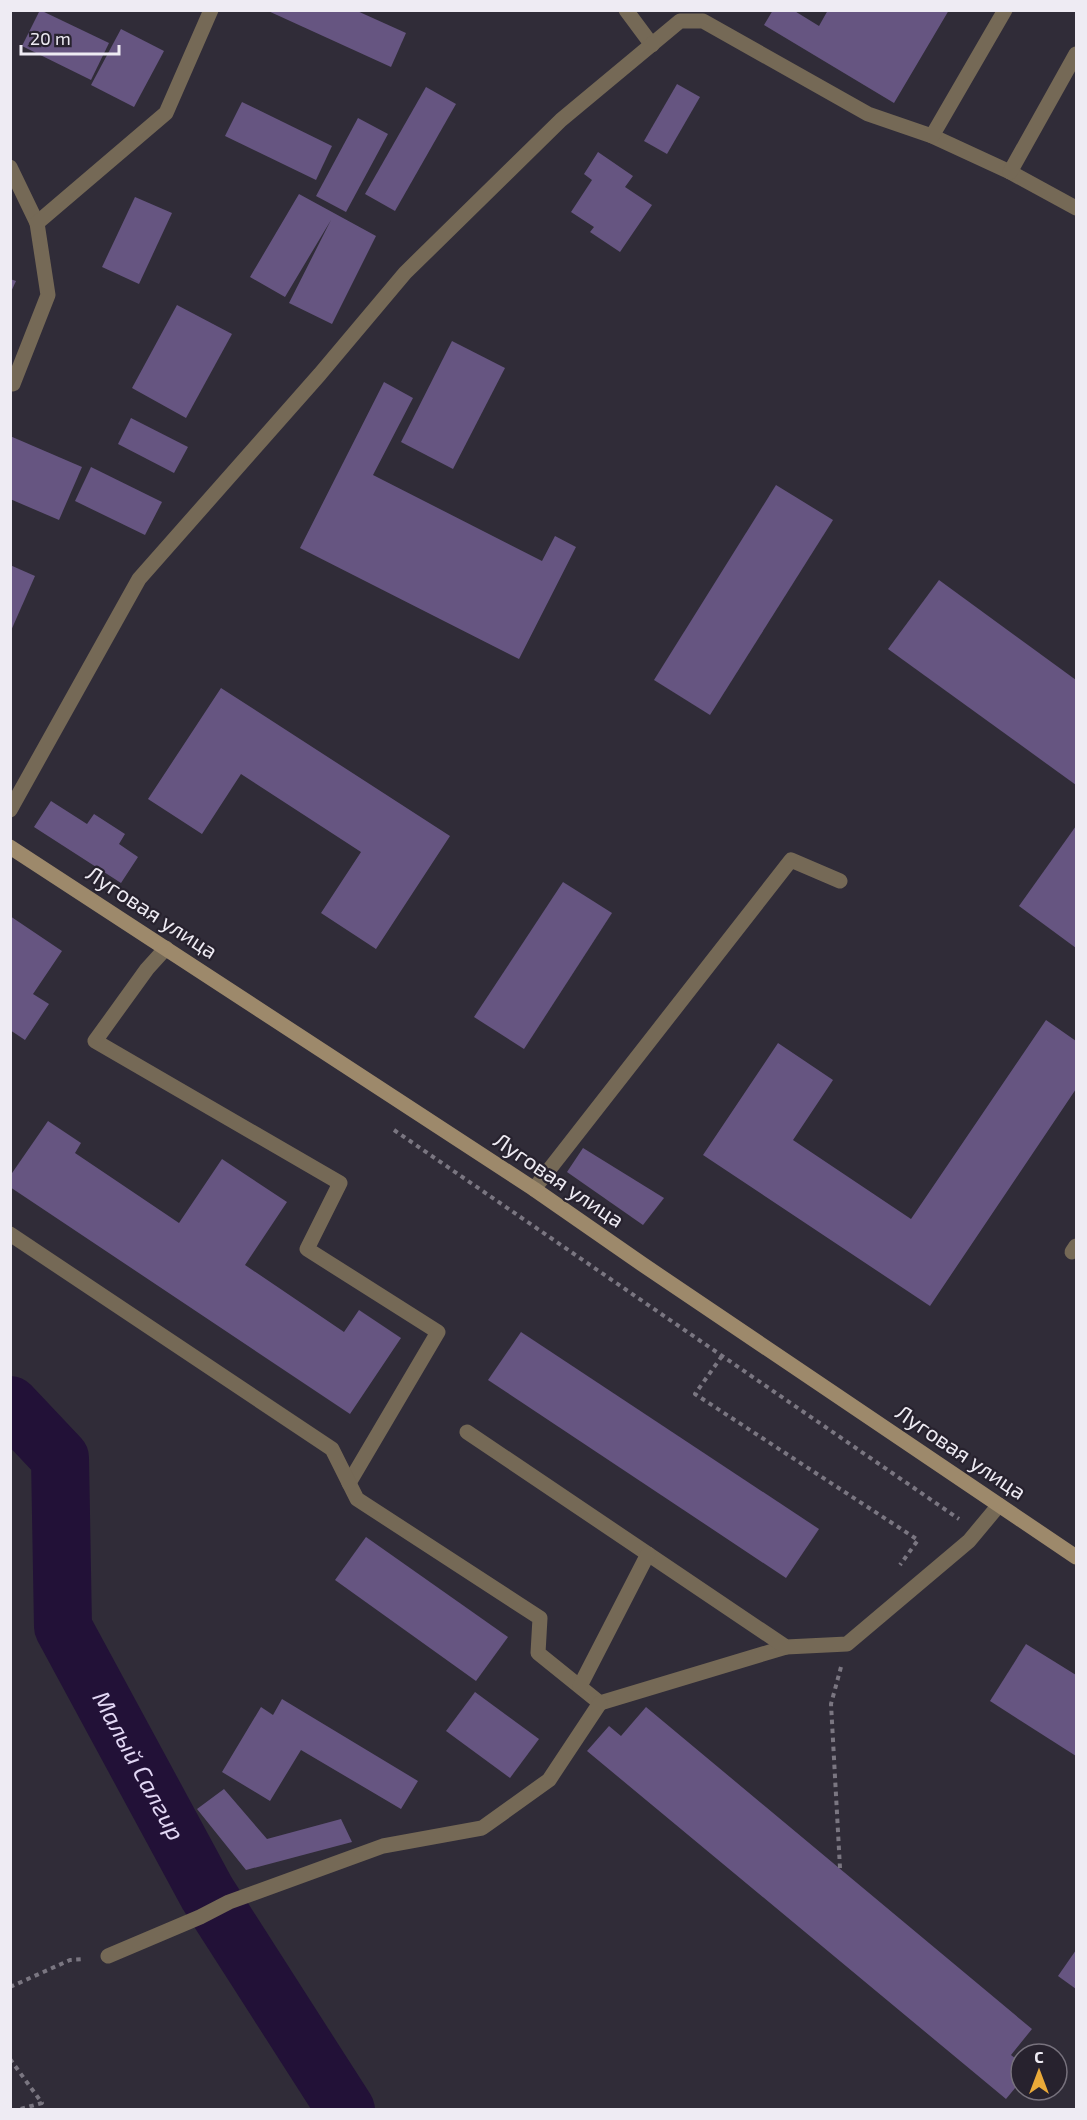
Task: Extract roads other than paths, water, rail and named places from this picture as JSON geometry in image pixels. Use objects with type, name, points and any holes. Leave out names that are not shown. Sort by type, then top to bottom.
[{"type":"main road","name":"Луговая улица","points":[[10,847],[534,1189],[1077,1557]]},
{"type":"street","points":[[37,223],[166,113],[211,10]]},
{"type":"street","points":[[626,10],[652,45]]},
{"type":"street","points":[[932,136],[1005,10]]},
{"type":"street","points":[[10,810],[139,579],[320,374],[405,273],[561,120],[680,21],[703,21],[868,114],[932,136],[1010,172],[1077,208]]},
{"type":"street","points":[[1010,172],[1077,54]]},
{"type":"street","points":[[10,167],[37,223],[48,295],[13,384],[10,382]]},
{"type":"street","points":[[534,1189],[791,860],[840,881]]},
{"type":"street","points":[[165,948],[94,1041],[340,1183],[307,1249],[438,1332],[349,1483]]},
{"type":"street","points":[[10,1234],[332,1449],[357,1499],[540,1618],[538,1653],[600,1703]]},
{"type":"street","points":[[467,1432],[786,1647]]},
{"type":"street","points":[[108,1956],[200,1917],[229,1902],[383,1846],[482,1828],[549,1780],[600,1703],[786,1647],[847,1644],[969,1541],[999,1505]]},
{"type":"street","points":[[580,1686],[648,1554]]},
{"type":"waterway","name":"Малый Салгир","points":[[10,1405],[60,1458],[63,1627],[207,1893],[346,2110]]}]
